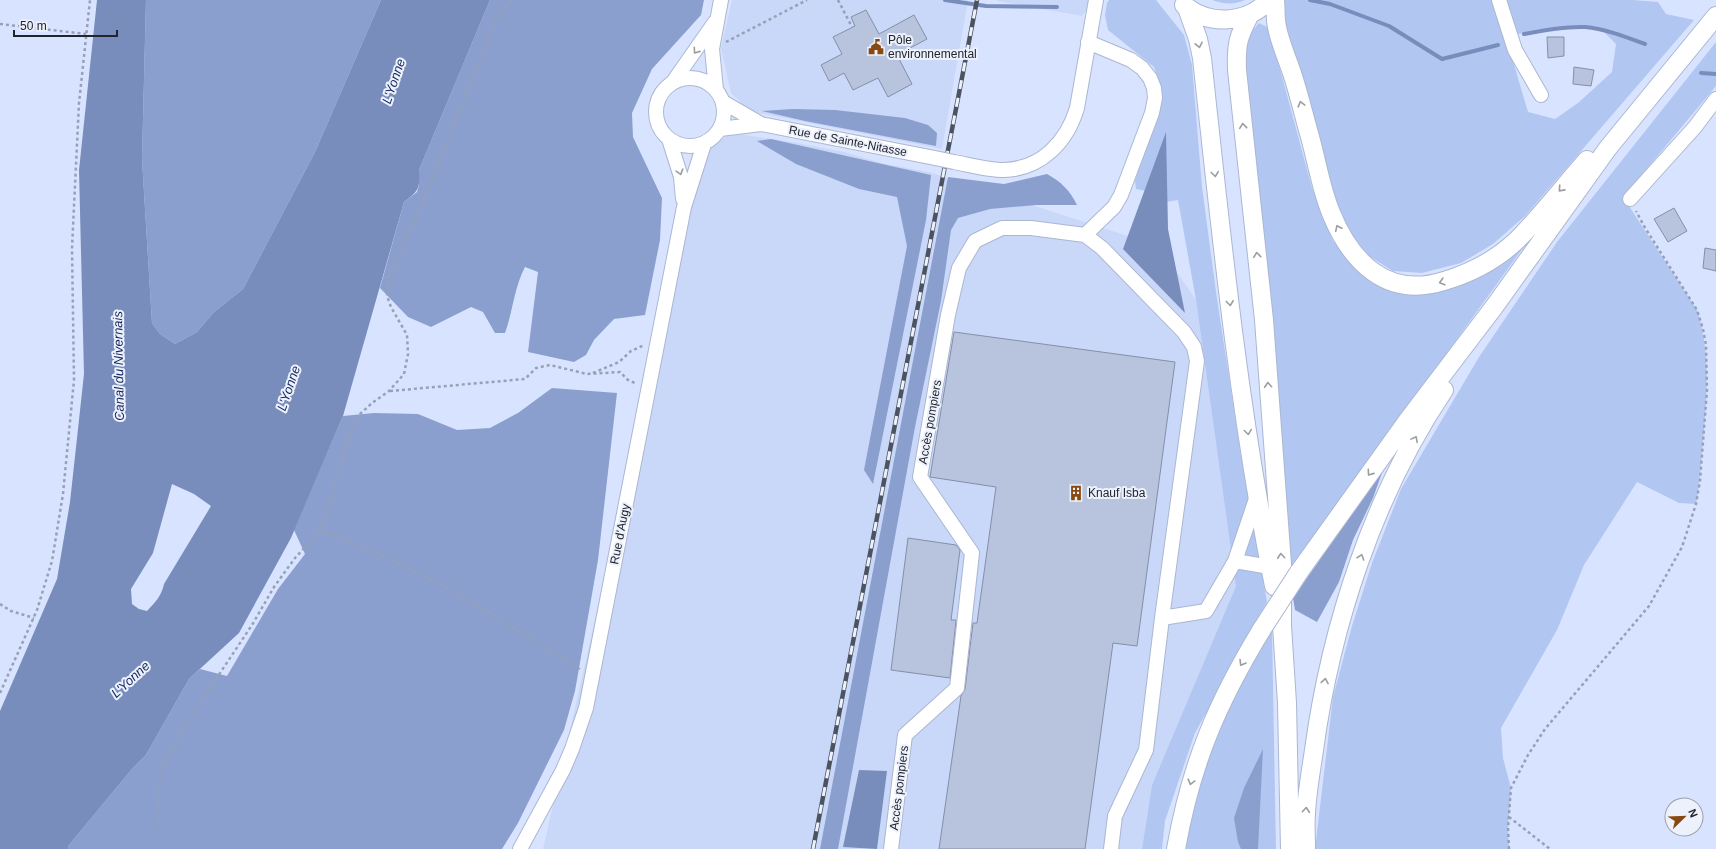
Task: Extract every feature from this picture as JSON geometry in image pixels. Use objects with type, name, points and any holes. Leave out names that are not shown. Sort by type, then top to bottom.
[{"type":"main road","points":[[1183,4],[1199,14],[1218,19],[1238,18],[1250,14],[1264,6],[1269,0]]},
{"type":"main road","points":[[1275,0],[1277,26],[1299,96],[1331,212],[1346,244],[1354,256],[1374,274],[1394,283],[1422,286],[1434,285],[1479,268],[1517,239],[1587,160],[1608,148]]},
{"type":"main road","points":[[1183,4],[1198,39],[1202,58],[1233,334],[1257,496],[1282,626]]},
{"type":"main road","points":[[1250,14],[1240,34],[1236,48],[1237,70],[1264,320],[1282,564],[1282,626],[1287,703],[1290,849]]},
{"type":"main road","points":[[1176,849],[1187,797],[1204,742],[1225,693],[1262,629],[1299,572],[1408,420],[1494,307],[1608,148],[1716,16]]},
{"type":"main road","points":[[1306,849],[1306,812],[1327,672],[1337,631],[1368,538],[1395,477],[1433,406],[1476,342],[1494,307]]},
{"type":"street","points":[[720,96],[707,83],[696,78],[684,78],[674,82],[665,89],[659,99],[656,110],[657,121],[662,131],[669,139],[686,146],[704,144],[713,138],[720,129],[724,111],[712,50],[721,0]]},
{"type":"street","points":[[1096,0],[1088,42],[1131,60],[1142,68],[1150,78],[1154,88],[1155,98],[1152,113],[1121,195],[1114,207],[1085,235],[1102,248],[1184,332],[1194,347],[1197,361],[1162,618],[1146,750],[1115,816],[1111,849]]},
{"type":"street","points":[[1499,0],[1515,50],[1540,94]]},
{"type":"street","points":[[674,82],[717,18]]},
{"type":"street","name":"Rue de Sainte-Nitasse","points":[[720,129],[761,124],[954,162],[1002,170],[1013,169],[1039,159],[1058,145],[1068,132],[1077,108],[1088,42]]},
{"type":"street","name":"Rue de Sainte-Nitasse","points":[[720,96],[761,124]]},
{"type":"street","points":[[1630,199],[1695,127],[1716,99]]},
{"type":"street","name":"Rue d'Augy","points":[[669,139],[681,177],[684,207]]},
{"type":"street","name":"Rue d'Augy","points":[[520,849],[555,786],[572,749],[586,708],[684,207],[704,144]]},
{"type":"street","name":"Accès pompiers","points":[[891,849],[905,735],[957,688],[972,553],[920,477],[948,315],[959,268],[975,241],[1002,228],[1031,228],[1085,235]]},
{"type":"street","points":[[1162,618],[1206,611],[1235,561],[1257,496]]},
{"type":"street","points":[[1235,561],[1270,567]]},
{"type":"path","points":[[0,693],[34,618],[52,561],[63,494],[74,380],[72,248],[78,103],[90,0]]},
{"type":"path","points":[[159,826],[158,790],[163,764],[196,709],[252,625],[274,587],[295,558],[320,531],[336,483],[351,429],[360,414],[389,391],[404,374],[408,354],[407,335],[391,307],[387,296],[388,281],[436,172],[493,23],[511,0]]},
{"type":"path","points":[[712,50],[807,0]]},
{"type":"path","points":[[838,0],[852,28]]},
{"type":"path","points":[[0,24],[86,34]]},
{"type":"path","points":[[1509,849],[1508,828],[1512,788],[1528,755],[1545,729],[1649,606],[1682,547],[1696,504],[1700,481],[1707,390],[1706,345],[1703,329],[1697,310],[1644,226],[1630,199]]},
{"type":"path","points":[[593,373],[619,362],[641,345],[657,345]]},
{"type":"path","points":[[389,391],[525,379],[536,368],[550,365],[587,374],[620,372],[628,380],[649,388]]},
{"type":"path","points":[[320,531],[425,575],[512,625],[592,677]]},
{"type":"path","points":[[0,604],[11,611],[34,618]]},
{"type":"path","points":[[1509,817],[1550,849]]},
{"type":"shaded area","points":[[146,0],[381,0],[315,152],[243,289],[214,312],[197,332],[175,344],[160,334],[152,323],[142,159]]},
{"type":"shaded area","points":[[490,0],[704,0],[701,15],[652,69],[632,113],[633,137],[662,198],[660,240],[645,315],[614,319],[594,340],[586,355],[574,362],[528,352],[538,272],[525,267],[518,283],[505,333],[495,333],[483,312],[471,307],[431,327],[408,317],[380,288],[404,202],[417,192],[419,185],[419,170]]},
{"type":"shaded area","points":[[732,0],[968,0],[942,149],[749,111],[731,93],[721,48]]},
{"type":"shaded area","points":[[997,0],[1094,0],[1082,16]]},
{"type":"shaded area","points":[[1109,0],[1156,0],[1184,35],[1192,65],[1202,187],[1217,299],[1242,462],[1267,602],[1195,733],[1165,821],[1162,849],[1142,849],[1152,785],[1236,586],[1196,300],[1178,200],[1155,204],[1156,193],[1136,189],[1135,181],[1159,109],[1161,86],[1154,67],[1108,30],[1105,15]]},
{"type":"shaded area","points":[[1212,0],[1245,0],[1237,3],[1229,3]]},
{"type":"shaded area","points":[[1285,0],[1492,0],[1508,44],[1528,112],[1555,119],[1578,103],[1612,72],[1616,44],[1601,29],[1561,28],[1517,34],[1507,0],[1633,0],[1658,2],[1666,14],[1694,20],[1525,216],[1493,244],[1461,263],[1422,273],[1393,271],[1369,256],[1354,242],[1335,209],[1283,22],[1282,4]]},
{"type":"shaded area","points":[[1259,23],[1269,28],[1312,188],[1333,241],[1372,283],[1416,293],[1541,223],[1289,571],[1244,60],[1246,38]]},
{"type":"shaded area","points":[[1716,42],[1716,86],[1623,197],[1697,310],[1701,326],[1706,359],[1707,391],[1696,504],[1679,503],[1637,482],[1584,565],[1557,630],[1501,728],[1503,758],[1511,788],[1508,828],[1509,849],[1315,849],[1333,697],[1352,626],[1372,563],[1401,489],[1479,357],[1557,242]]},
{"type":"shaded area","points":[[793,109],[835,110],[905,118],[928,125],[937,133],[936,146],[805,121],[762,111]]},
{"type":"shaded area","points":[[731,133],[792,142],[844,152],[885,164],[929,172],[1159,246],[1196,300],[1236,586],[1152,785],[1142,849],[543,849],[678,254],[691,160]]},
{"type":"shaded area","points":[[771,139],[931,175],[926,220],[873,484],[864,470],[907,246],[897,197],[859,189],[796,164],[757,141]]},
{"type":"shaded area","points":[[1047,174],[1065,187],[1077,205],[1037,205],[990,209],[958,218],[951,230],[941,301],[915,427],[838,849],[820,849],[948,177],[1004,184]]},
{"type":"shaded area","points":[[552,388],[617,393],[598,560],[575,691],[564,730],[518,823],[502,849],[68,849],[69,845],[132,769],[146,755],[189,679],[200,669],[227,676],[278,589],[305,554],[294,530],[343,416],[374,413],[418,414],[457,430],[490,428],[518,413]]},
{"type":"shaded area","points":[[1383,470],[1373,498],[1353,540],[1339,582],[1317,622],[1295,610],[1293,598]]},
{"type":"shaded area","points":[[1272,630],[1276,849],[1182,849],[1196,784],[1223,720],[1250,664]]},
{"type":"shaded area","points":[[1263,749],[1258,849],[1241,849],[1238,842],[1234,818],[1244,788]]},
{"type":"water","points":[[97,0],[146,0],[142,159],[152,323],[160,334],[175,344],[197,332],[214,312],[243,289],[315,152],[381,0],[490,0],[419,170],[418,189],[404,202],[343,416],[291,538],[239,633],[189,679],[146,755],[132,769],[69,845],[68,849],[0,849],[0,711],[57,579],[70,502],[84,374],[79,170]],"holes":[[[172,484],[194,494],[211,506],[164,584],[158,599],[147,611],[139,609],[132,604],[131,589],[153,553]]]},
{"type":"water","points":[[1166,132],[1168,229],[1185,313],[1123,249]]},
{"type":"water","points":[[859,770],[887,771],[877,849],[843,847]]},
{"type":"building","name":"Pôle environnemental","points":[[866,10],[879,34],[914,15],[927,39],[897,55],[912,84],[888,97],[878,78],[853,90],[844,73],[829,81],[821,65],[842,54],[833,37],[855,26],[851,17]]},
{"type":"building","points":[[1547,37],[1564,37],[1564,56],[1548,58]]},
{"type":"building","points":[[1574,67],[1594,70],[1591,86],[1573,84]]},
{"type":"building","points":[[1674,208],[1687,231],[1668,242],[1654,219]]},
{"type":"building","points":[[1705,248],[1716,250],[1716,271],[1703,268]]},
{"type":"building","points":[[954,332],[1175,362],[1137,646],[1113,643],[1085,849],[939,849],[961,696],[965,689],[973,623],[977,623],[996,487],[930,477]]},
{"type":"building","points":[[908,538],[956,545],[960,550],[951,620],[956,620],[950,678],[891,670]]},
{"type":"waterway","points":[[945,0],[986,6],[1057,7]]},
{"type":"waterway","points":[[1310,0],[1330,4],[1389,26],[1442,59],[1498,45]]},
{"type":"waterway","points":[[1524,34],[1562,28],[1585,27],[1608,31],[1645,44]]},
{"type":"waterway","points":[[1701,73],[1716,74]]},
{"type":"railway","points":[[813,849],[977,0]]},
{"type":"place","name":"Pôle environnemental","points":[[876,47]]},
{"type":"place","name":"Knauf Isba","points":[[1076,493]]},
{"type":"water label","name":"L'Yonne","points":[[393,81]]},
{"type":"water label","name":"Canal du Nivernais","points":[[118,366]]},
{"type":"water label","name":"L'Yonne","points":[[288,388]]},
{"type":"water label","name":"L'Yonne","points":[[130,679]]}]
